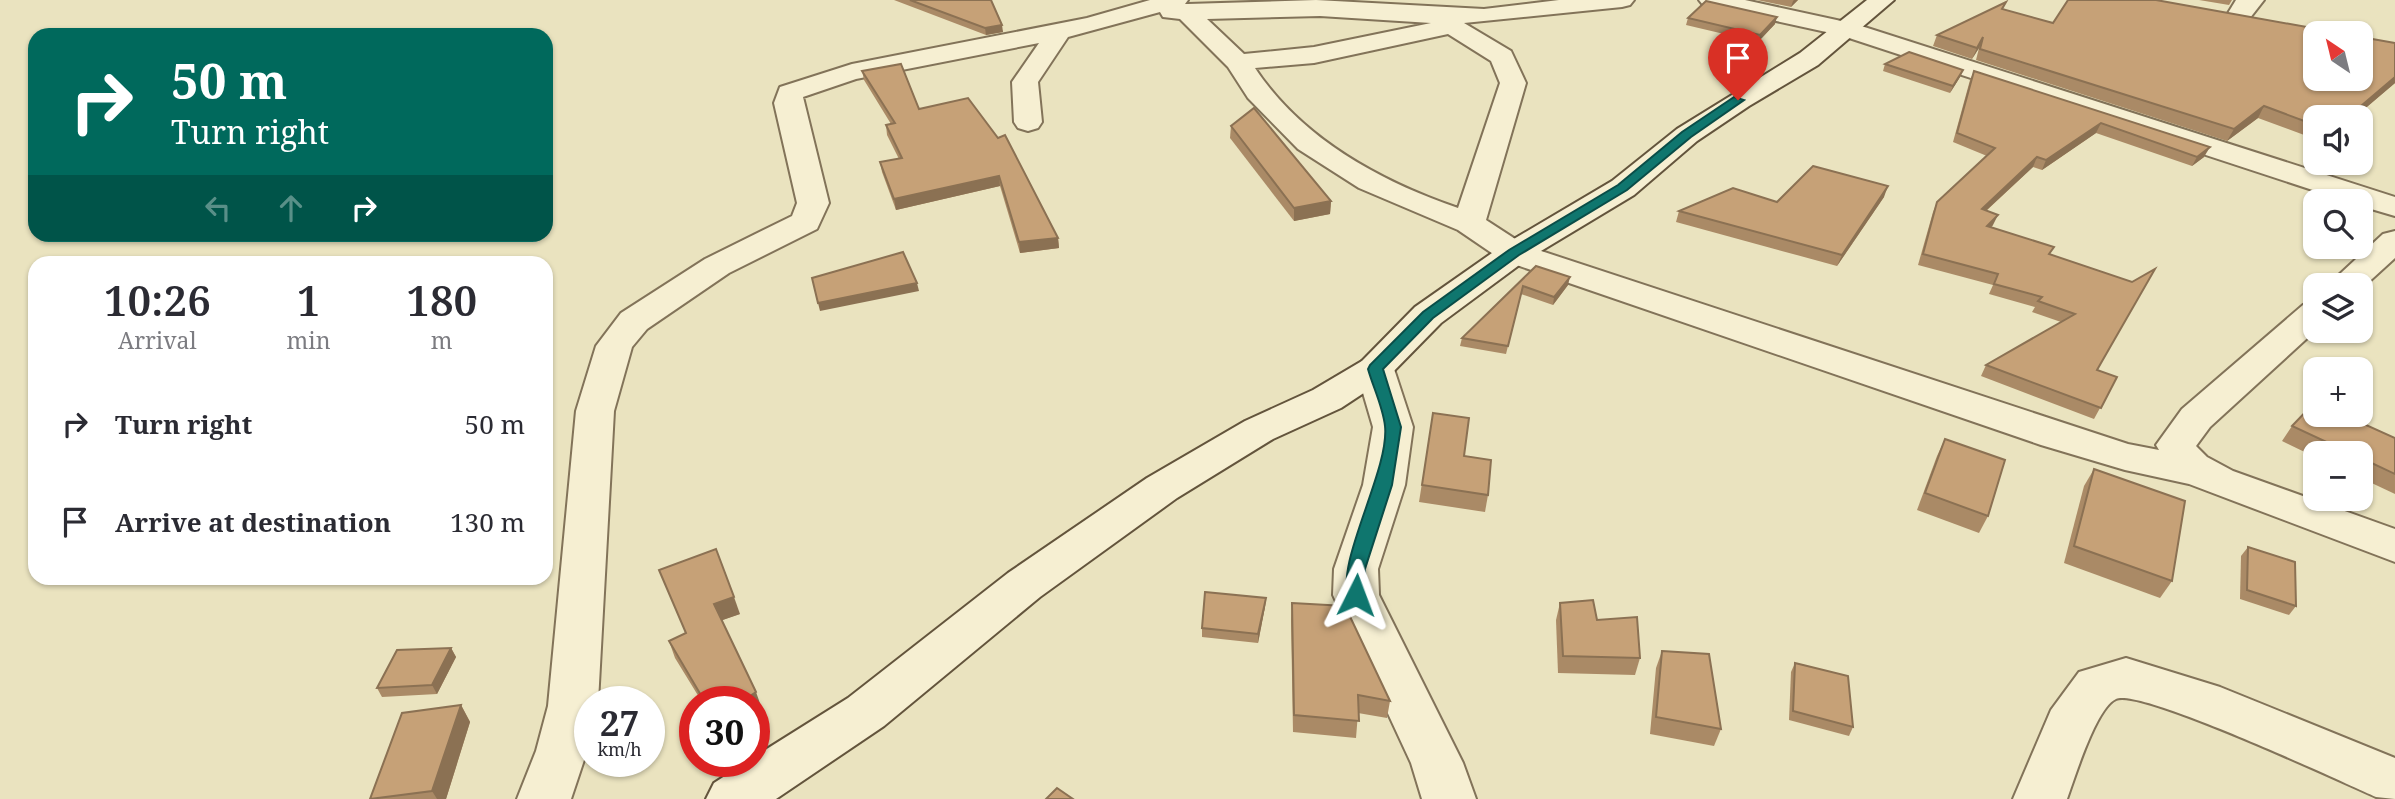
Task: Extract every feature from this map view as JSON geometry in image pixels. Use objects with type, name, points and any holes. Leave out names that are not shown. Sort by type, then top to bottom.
[{"type":"street","points":[[1264,0],[1279,0]]},
{"type":"street","points":[[1286,0],[1327,10]]},
{"type":"street","points":[[1238,62],[1314,55],[1443,21],[1622,0]]},
{"type":"street","points":[[1711,0],[1846,29],[2395,207]]},
{"type":"street","points":[[733,799],[866,712],[1024,585],[1161,488],[1259,430],[1326,399],[1375,369],[1428,315],[1514,253],[1623,188],[1687,135],[1738,100],[1809,59],[1882,0]]},
{"type":"street","points":[[1181,5],[1238,62],[1263,101],[1351,173],[1418,206],[1469,223],[1514,253],[2055,436],[2125,457],[2197,472],[2395,546]]},
{"type":"street","points":[[544,799],[562,751],[573,706],[595,411],[614,346],[634,321],[696,280],[806,222],[813,203],[788,103],[790,93],[852,72],[1058,33],[1181,5],[1327,10],[1443,21],[1502,57],[1513,83],[1493,133],[1487,169],[1469,223]]},
{"type":"street","points":[[1028,122],[1025,82],[1058,33]]},
{"type":"street","points":[[2359,273],[2395,241]]},
{"type":"street","points":[[2197,472],[2183,460],[2176,445],[2196,418],[2303,323]]},
{"type":"street","points":[[1375,369],[1393,427],[1384,485],[1356,569],[1356,595],[1437,763],[1449,799]]},
{"type":"street","points":[[2040,799],[2076,716],[2096,686],[2126,677],[2202,701],[2395,781]]},
{"type":"building","points":[[910,0],[991,0],[1002,25],[985,28]]},
{"type":"building","points":[[2068,0],[2156,0],[2303,26],[2303,91],[2373,91],[2373,39],[2395,43],[2395,77],[2362,105],[2303,105],[2303,121],[2264,106],[2234,129],[1980,49],[1983,37],[1977,48],[1937,35],[2006,2],[2002,9],[2053,23]]},
{"type":"building","points":[[1706,1],[1777,17],[1760,35],[1688,18]]},
{"type":"building","points":[[1909,52],[1963,70],[1953,86],[1885,64]]},
{"type":"building","points":[[901,64],[919,109],[968,98],[998,138],[1005,135],[1058,238],[1019,242],[999,176],[894,199],[880,162],[902,158],[886,125],[895,123],[862,71]]},
{"type":"building","points":[[1974,71],[2210,147],[2197,157],[2101,123],[2046,160],[2037,157],[1982,209],[1998,215],[1987,226],[2054,247],[2049,254],[2132,282],[2155,269],[2097,370],[2117,377],[2101,408],[1986,365],[2075,314],[2038,301],[2042,297],[1994,284],[1998,274],[1923,254],[1937,202],[1995,148],[1957,133]]},
{"type":"building","points":[[1254,108],[1331,201],[1294,208],[1231,126]]},
{"type":"building","points":[[1813,166],[1888,186],[1842,255],[1679,211],[1733,188],[1777,202]]},
{"type":"building","points":[[903,252],[917,283],[818,303],[812,278]]},
{"type":"building","points":[[1536,266],[1570,277],[1554,297],[1523,286],[1508,346],[1462,338]]},
{"type":"building","points":[[1433,413],[1469,418],[1464,456],[1491,460],[1488,495],[1422,485]]},
{"type":"building","points":[[2303,415],[2303,427],[2371,427],[2395,438],[2395,474],[2373,464],[2373,441],[2324,441],[2292,426]]},
{"type":"building","points":[[1945,439],[2005,460],[1988,516],[1925,493]]},
{"type":"building","points":[[2094,469],[2185,501],[2172,581],[2074,546]]},
{"type":"building","points":[[2248,547],[2295,562],[2296,606],[2247,590]]},
{"type":"building","points":[[716,549],[734,597],[714,604],[753,686],[696,686],[669,641],[686,633],[659,570]]},
{"type":"building","points":[[1205,592],[1266,598],[1258,634],[1202,628]]},
{"type":"building","points":[[1593,600],[1597,620],[1637,617],[1640,658],[1563,656],[1560,603]]},
{"type":"building","points":[[1292,603],[1345,606],[1390,701],[1358,695],[1359,721],[1294,715]]},
{"type":"building","points":[[451,648],[432,685],[377,688],[397,650]]},
{"type":"building","points":[[1662,651],[1709,654],[1721,729],[1656,717]]},
{"type":"building","points":[[1795,663],[1848,676],[1853,727],[1793,711]]},
{"type":"building","points":[[461,705],[432,791],[370,799],[402,713]]},
{"type":"building","points":[[1057,788],[1073,799],[1046,799]]},
{"type":"route","points":[[1356,595],[1356,569],[1384,485],[1393,427],[1375,369],[1428,315],[1514,253],[1623,188],[1687,135],[1738,100]]}]
